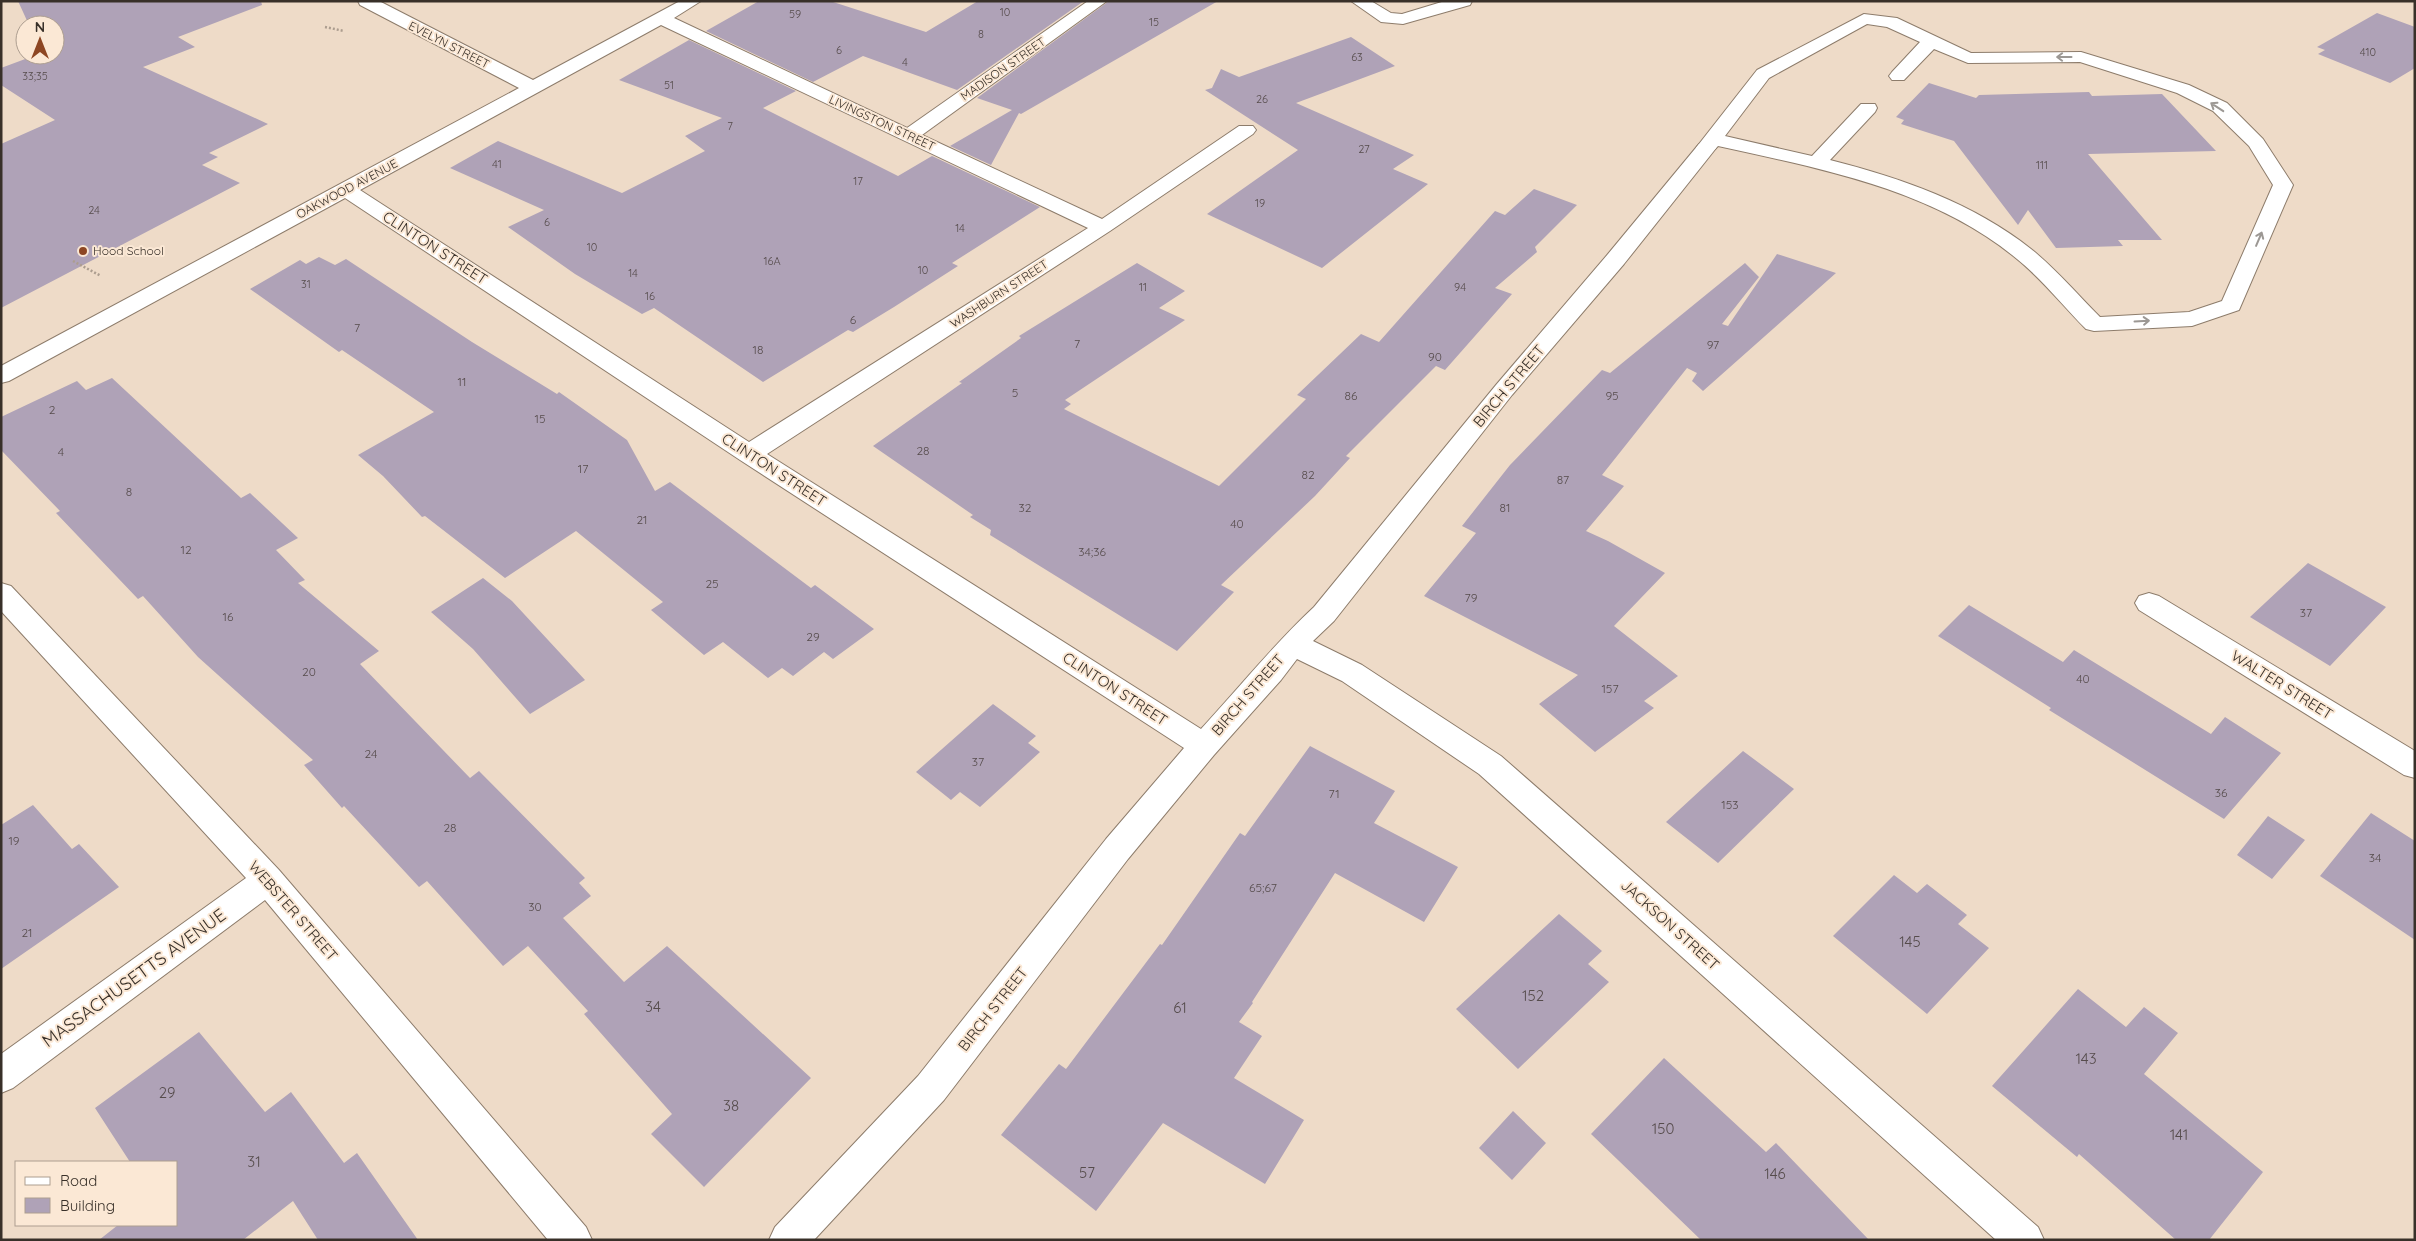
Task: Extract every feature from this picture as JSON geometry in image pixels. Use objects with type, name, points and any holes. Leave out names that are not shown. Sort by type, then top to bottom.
[{"type":"street","name":"EVELYN STREET","points":[[366,1],[534,88]]},
{"type":"street","name":"OAKWOOD AVENUE","points":[[1,376],[693,1]]},
{"type":"street","name":"MADISON STREET","points":[[908,136],[1099,1]]},
{"type":"street","points":[[1359,1],[1387,18],[1403,19],[1464,1]]},
{"type":"street","name":"LIVINGSTON STREET","points":[[662,18],[1103,227]]},
{"type":"street","name":"BIRCH STREET","points":[[788,1240],[931,1088],[1111,857],[1204,746],[1271,672],[1292,644],[1324,614],[1504,390],[1616,259],[1710,144],[1763,74],[1864,19],[1891,22],[1968,58],[2081,57],[2183,89],[2220,107],[2256,144],[2282,185],[2231,305],[2192,319],[2094,324],[2023,254],[1975,222],[1924,196],[1816,163]]},
{"type":"street","points":[[1898,76],[1931,41]]},
{"type":"street","points":[[1710,144],[1816,163],[1868,108]]},
{"type":"street","name":"WASHBURN STREET","points":[[749,454],[1103,227],[1246,130]]},
{"type":"street","name":"CLINTON STREET","points":[[346,190],[749,454],[1204,746]]},
{"type":"street","name":"WEBSTER STREET","points":[[1,593],[268,880],[573,1240]]},
{"type":"street","name":"WALTER STREET","points":[[2149,603],[2415,766]]},
{"type":"street","name":"JACKSON STREET","points":[[1292,644],[1352,673],[1490,765],[2025,1240]]},
{"type":"street","name":"MASSACHUSETTS AVENUE","points":[[1,1076],[268,880]]},
{"type":"path","points":[[325,26],[341,32]]},
{"type":"building","points":[[18,1],[261,1],[262,5],[178,37],[195,47],[143,67],[268,124],[209,153],[218,157],[202,165],[240,183],[1,308],[1,144],[55,120],[1,85],[1,68],[15,63],[15,65],[65,65],[65,15],[24,15]]},
{"type":"building","points":[[759,1],[830,1],[926,32],[978,1],[1084,1],[957,90],[863,56],[813,82],[706,31]]},
{"type":"building","points":[[1109,1],[1218,1],[1021,114],[1019,113],[991,165],[950,146],[1012,110],[977,98]]},
{"type":"building","points":[[2377,13],[2415,27],[2415,68],[2390,83],[2318,54],[2325,50],[2317,47]]},
{"type":"building","points":[[1351,37],[1395,66],[1296,103],[1414,155],[1393,169],[1428,184],[1322,268],[1207,214],[1298,150],[1205,90],[1212,88],[1221,69],[1239,77]]},
{"type":"building","points":[[689,40],[796,91],[763,108],[898,176],[932,156],[1040,207],[952,263],[958,266],[894,307],[853,332],[848,330],[763,382],[654,308],[642,314],[575,274],[508,227],[544,210],[450,168],[498,141],[622,193],[705,151],[685,136],[722,118],[619,80]]},
{"type":"building","points":[[1929,83],[1976,98],[1979,95],[2089,92],[2092,96],[2162,94],[2216,151],[2088,154],[2162,240],[2118,240],[2123,246],[2056,248],[2028,210],[2018,225],[1954,141],[1901,124],[1904,120],[1896,117]]},
{"type":"building","points":[[1534,189],[1577,205],[1535,247],[1537,252],[1495,288],[1512,294],[1445,370],[1436,366],[1346,456],[1350,458],[1315,496],[1221,585],[1234,592],[1177,651],[990,535],[991,530],[970,517],[973,515],[873,446],[962,383],[959,382],[1021,338],[1019,336],[1137,263],[1185,291],[1159,308],[1185,320],[1065,400],[1071,404],[1064,409],[1219,486],[1306,399],[1297,395],[1361,334],[1379,342],[1495,211],[1505,215]]},
{"type":"building","points":[[1777,254],[1836,273],[1703,391],[1692,381],[1697,373],[1687,368],[1602,475],[1624,486],[1586,531],[1665,573],[1614,626],[1678,676],[1644,701],[1654,708],[1595,752],[1539,704],[1578,675],[1424,596],[1476,533],[1462,526],[1510,465],[1602,370],[1610,373],[1745,263],[1759,277],[1722,324],[1728,326]]},
{"type":"building","points":[[319,257],[335,265],[346,259],[472,342],[557,394],[559,392],[627,440],[655,491],[670,482],[811,588],[815,585],[874,629],[833,659],[824,652],[793,676],[782,668],[768,678],[723,642],[704,655],[651,610],[663,602],[576,531],[505,578],[425,516],[422,517],[383,476],[358,455],[434,412],[342,350],[339,352],[250,289],[300,260],[306,264]]},
{"type":"building","points":[[112,378],[241,498],[250,493],[298,538],[276,550],[305,580],[298,583],[379,651],[360,664],[470,778],[479,771],[585,878],[579,883],[591,896],[563,918],[624,982],[667,946],[811,1078],[704,1187],[651,1134],[672,1114],[584,1014],[588,1011],[528,946],[503,966],[427,881],[419,887],[344,806],[342,808],[304,765],[313,760],[198,657],[143,596],[138,599],[56,513],[60,511],[1,450],[1,417],[77,381],[86,390]]},
{"type":"building","points":[[2308,563],[2386,607],[2330,666],[2250,617]]},
{"type":"building","points":[[483,578],[512,601],[585,680],[530,714],[473,649],[431,612]]},
{"type":"building","points":[[1969,605],[2063,662],[2074,650],[2211,734],[2225,717],[2281,753],[2224,819],[2049,710],[2051,708],[1938,636]]},
{"type":"building","points":[[993,704],[1036,736],[1028,743],[1040,752],[980,807],[960,792],[951,800],[916,772]]},
{"type":"building","points":[[1310,746],[1395,791],[1374,823],[1458,867],[1424,922],[1335,873],[1239,1022],[1262,1036],[1234,1078],[1304,1120],[1265,1184],[1163,1123],[1096,1211],[1001,1135],[1059,1064],[1066,1069],[1160,944],[1162,945],[1240,833],[1245,836]]},
{"type":"building","points":[[1743,751],[1794,789],[1718,863],[1666,822]]},
{"type":"building","points":[[33,805],[72,849],[79,844],[119,887],[1,969],[1,825]]},
{"type":"building","points":[[2371,813],[2415,841],[2415,940],[2320,876]]},
{"type":"building","points":[[2268,816],[2305,840],[2272,879],[2237,855]]},
{"type":"building","points":[[1894,875],[1917,893],[1927,884],[1967,915],[1958,924],[1989,948],[1927,1014],[1833,936]]},
{"type":"building","points":[[1559,914],[1602,951],[1588,964],[1609,982],[1518,1069],[1456,1009]]},
{"type":"building","points":[[2078,989],[2126,1027],[2144,1007],[2178,1033],[2144,1074],[2263,1172],[2209,1240],[2176,1240],[2079,1154],[2077,1157],[1992,1086]]},
{"type":"building","points":[[199,1032],[265,1112],[291,1092],[344,1163],[357,1153],[418,1240],[318,1240],[293,1201],[243,1240],[99,1240],[117,1226],[178,1226],[178,1161],[129,1161],[95,1108]]},
{"type":"building","points":[[1664,1058],[1766,1152],[1776,1143],[1869,1240],[1701,1240],[1591,1134]]},
{"type":"building","points":[[1513,1111],[1546,1143],[1512,1180],[1479,1148]]},
{"type":"place","name":"Hood School","points":[[83,251]]}]
